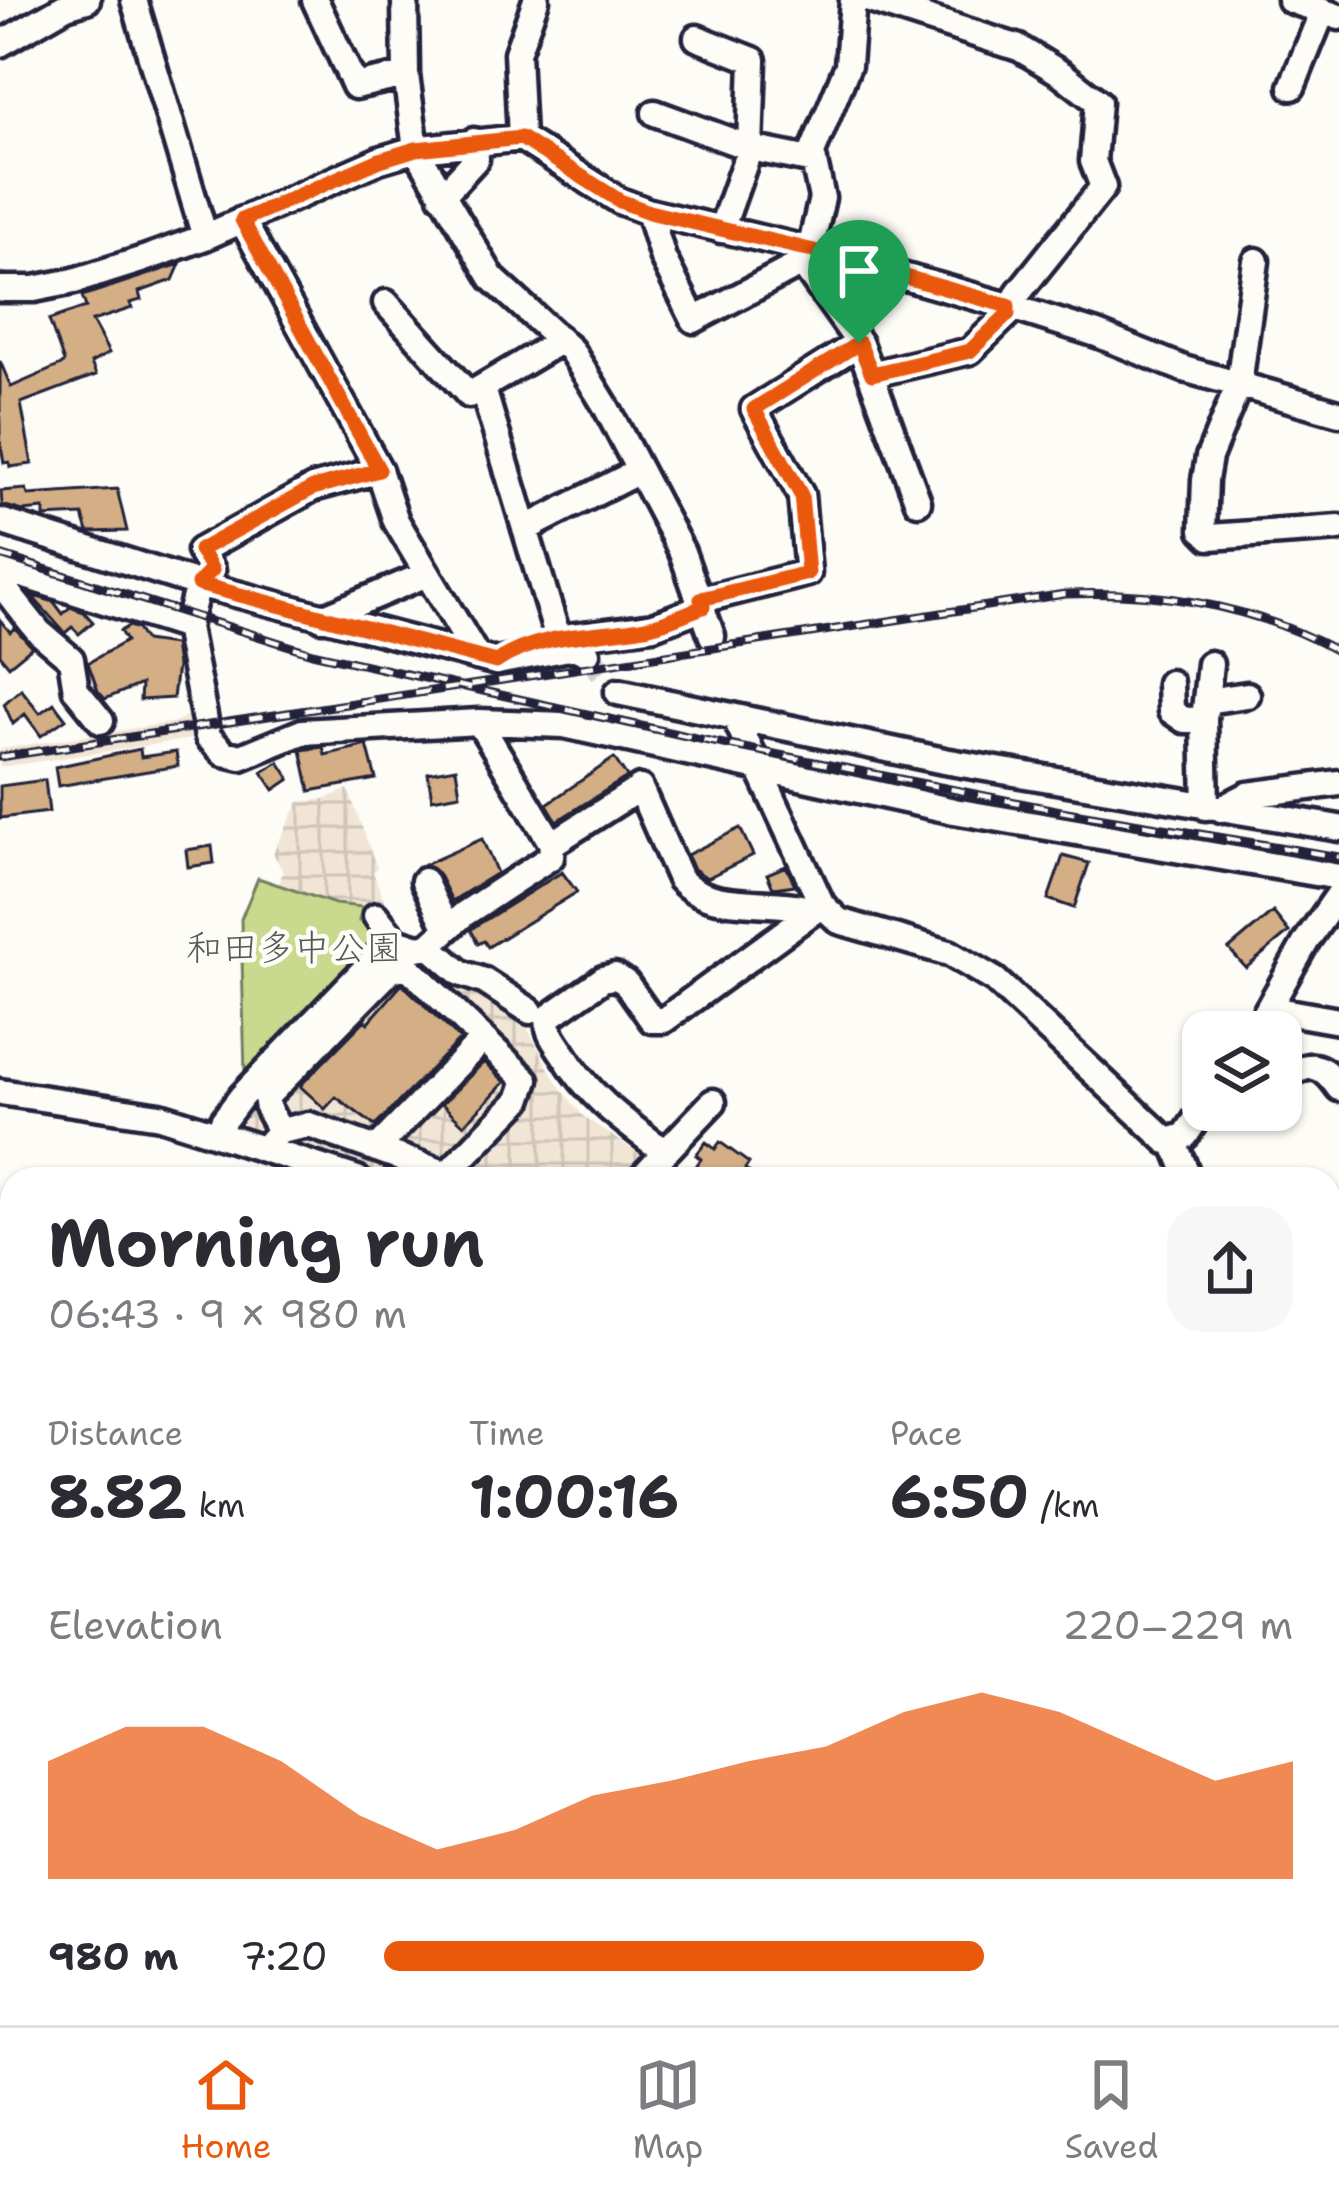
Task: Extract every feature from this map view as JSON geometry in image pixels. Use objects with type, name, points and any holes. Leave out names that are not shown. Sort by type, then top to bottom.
[{"type":"street","points":[[0,44],[66,6],[87,0]]},
{"type":"street","points":[[134,0],[205,237]]},
{"type":"street","points":[[315,0],[355,86],[406,75]]},
{"type":"street","points":[[405,0],[406,75],[416,149],[492,278],[571,350],[605,405],[682,552],[712,636]]},
{"type":"street","points":[[521,138],[518,53],[536,0]]},
{"type":"street","points":[[649,212],[663,258],[694,320],[806,256],[822,198],[812,153],[848,65],[853,0]]},
{"type":"street","points":[[870,0],[1019,48],[1098,102],[1093,160],[1103,187],[1008,306],[1008,314],[970,351],[872,374]]},
{"type":"street","points":[[1290,0],[1330,15],[1292,87]]},
{"type":"street","points":[[698,38],[753,60],[750,148],[721,230]]},
{"type":"street","points":[[655,113],[750,148],[814,160]]},
{"type":"street","points":[[0,289],[34,289],[74,281],[205,237],[342,174],[416,149],[521,138],[620,201],[649,212],[1008,306],[1097,334],[1184,369],[1339,413]]},
{"type":"street","points":[[442,196],[476,159],[474,141]]},
{"type":"street","points":[[242,220],[330,372],[379,470],[396,521],[487,659]]},
{"type":"street","points":[[806,256],[859,343],[918,502]]},
{"type":"street","points":[[1256,261],[1239,384],[1204,480],[1205,535],[1339,528]]},
{"type":"street","points":[[386,302],[469,395],[560,341]]},
{"type":"street","points":[[487,659],[558,638],[653,626],[702,603],[808,573],[801,495],[754,409],[859,343]]},
{"type":"street","points":[[483,389],[558,638]]},
{"type":"street","points":[[379,470],[313,488],[200,550],[212,570],[198,584],[187,627],[205,725],[211,744],[224,753],[253,754],[302,732],[479,722],[564,725],[954,811],[1339,877]]},
{"type":"street","points":[[525,530],[638,472]]},
{"type":"street","points":[[0,521],[198,584],[487,659],[574,646],[587,653]]},
{"type":"street","points":[[0,568],[187,627]]},
{"type":"street","points":[[322,618],[428,574]]},
{"type":"street","points":[[0,584],[39,632],[71,659],[76,690],[101,721]]},
{"type":"street","points":[[1210,664],[1205,710],[1214,808]]},
{"type":"street","points":[[1170,682],[1169,704],[1175,716],[1184,720],[1246,695]]},
{"type":"street","points":[[618,692],[944,761],[1339,828]]},
{"type":"street","points":[[727,715],[760,771],[818,908]]},
{"type":"street","points":[[376,916],[396,941],[418,948],[551,857],[552,844],[479,722]]},
{"type":"street","points":[[1214,808],[1248,795],[1339,783]]},
{"type":"street","points":[[552,844],[640,788],[680,879],[690,890],[710,898],[818,908],[839,921],[970,962],[1167,1141],[1174,1142],[1188,1131]]},
{"type":"street","points":[[424,880],[439,919],[438,937],[460,973],[463,1020]]},
{"type":"street","points":[[1339,894],[1307,940],[1270,1009],[1339,1021]]},
{"type":"street","points":[[665,1152],[581,1084],[548,1028],[549,1017],[603,979],[615,976],[626,983],[652,1020],[664,1020],[818,908]]},
{"type":"street","points":[[220,1134],[242,1096],[396,941]]},
{"type":"street","points":[[273,1139],[266,1097],[397,966],[407,965],[526,1080],[526,1090],[462,1167]]},
{"type":"street","points":[[460,973],[484,981],[530,1011]]},
{"type":"street","points":[[376,1149],[484,1039]]},
{"type":"street","points":[[1302,1068],[1326,1070],[1339,1088]]},
{"type":"street","points":[[0,1092],[128,1110],[220,1134],[273,1139],[332,1167]]},
{"type":"street","points":[[651,1167],[713,1102]]},
{"type":"street","points":[[273,1139],[309,1125],[428,1167]]},
{"type":"street","points":[[1174,1142],[1184,1167]]},
{"type":"shaded area","points":[[192,713],[198,738],[0,767],[0,749],[176,722]]},
{"type":"shaded area","points":[[348,789],[388,910],[335,904],[279,884],[283,871],[273,853],[299,802],[325,799]]},
{"type":"shaded area","points":[[389,953],[423,954],[521,1016],[556,1082],[583,1116],[648,1160],[642,1167],[343,1167],[243,1133],[246,1103]]},
{"type":"green space","name":"和田多中公園","points":[[258,878],[335,904],[362,907],[359,921],[370,923],[381,935],[245,1076],[241,919]]},
{"type":"building","points":[[180,264],[173,280],[139,292],[141,300],[130,303],[132,308],[92,321],[109,353],[91,363],[96,375],[21,403],[32,464],[10,467],[9,462],[4,463],[0,361],[11,387],[61,365],[64,362],[49,320],[86,307],[82,296]]},
{"type":"building","points":[[26,489],[28,495],[117,489],[127,531],[88,532],[83,515],[44,517],[44,509],[23,511],[2,505],[1,491]]},
{"type":"building","points":[[31,595],[54,602],[63,614],[70,607],[84,612],[93,622],[79,634],[72,627],[65,633]]},
{"type":"building","points":[[0,620],[32,647],[9,666],[0,655]]},
{"type":"building","points":[[129,626],[145,641],[174,645],[173,698],[140,700],[141,684],[105,699],[98,691],[88,663],[126,641],[120,631]]},
{"type":"building","points":[[21,689],[40,713],[54,703],[66,719],[41,736],[25,714],[13,724],[4,704]]},
{"type":"building","points":[[367,745],[376,779],[310,791],[301,750],[323,747],[325,755]]},
{"type":"building","points":[[140,749],[141,757],[176,752],[178,766],[58,786],[55,767]]},
{"type":"building","points":[[614,758],[627,777],[557,821],[547,804]]},
{"type":"building","points":[[279,762],[290,779],[274,790],[262,772]]},
{"type":"building","points":[[456,768],[460,794],[432,799],[428,773]]},
{"type":"building","points":[[45,780],[49,812],[0,818],[0,786]]},
{"type":"building","points":[[740,828],[753,855],[707,878],[694,869],[687,855]]},
{"type":"building","points":[[482,839],[497,873],[452,901],[438,873],[424,865]]},
{"type":"building","points":[[212,846],[214,863],[188,867],[186,850]]},
{"type":"building","points":[[1063,856],[1089,863],[1074,908],[1048,899]]},
{"type":"building","points":[[786,866],[795,885],[773,888],[767,874]]},
{"type":"building","points":[[562,872],[577,892],[488,947],[484,941],[478,944],[471,930],[474,927]]},
{"type":"building","points":[[1273,912],[1289,932],[1246,968],[1229,949]]},
{"type":"building","points":[[402,984],[460,1039],[375,1126],[336,1097],[325,1109],[300,1086]]},
{"type":"building","points":[[484,1062],[505,1082],[464,1125],[442,1104]]},
{"type":"building","points":[[706,1142],[715,1149],[720,1142],[749,1163],[746,1167],[695,1167],[701,1159],[696,1155]]},
{"type":"tunnel","points":[[587,653],[618,692]]},
{"type":"railway","points":[[0,555],[312,653],[709,741],[1061,811],[1339,857]]},
{"type":"railway","points":[[0,757],[1065,594],[1136,595],[1206,604],[1274,623],[1339,652]]},
{"type":"route","points":[[521,138],[597,188],[649,212],[810,250],[1008,306],[1008,314],[981,343],[949,358],[872,374],[859,343],[754,409],[801,495],[808,573],[701,599],[703,607],[653,626],[558,638],[515,649],[496,662],[198,584],[212,570],[200,550],[313,488],[379,470],[242,220],[380,160],[416,149],[521,138]]}]
